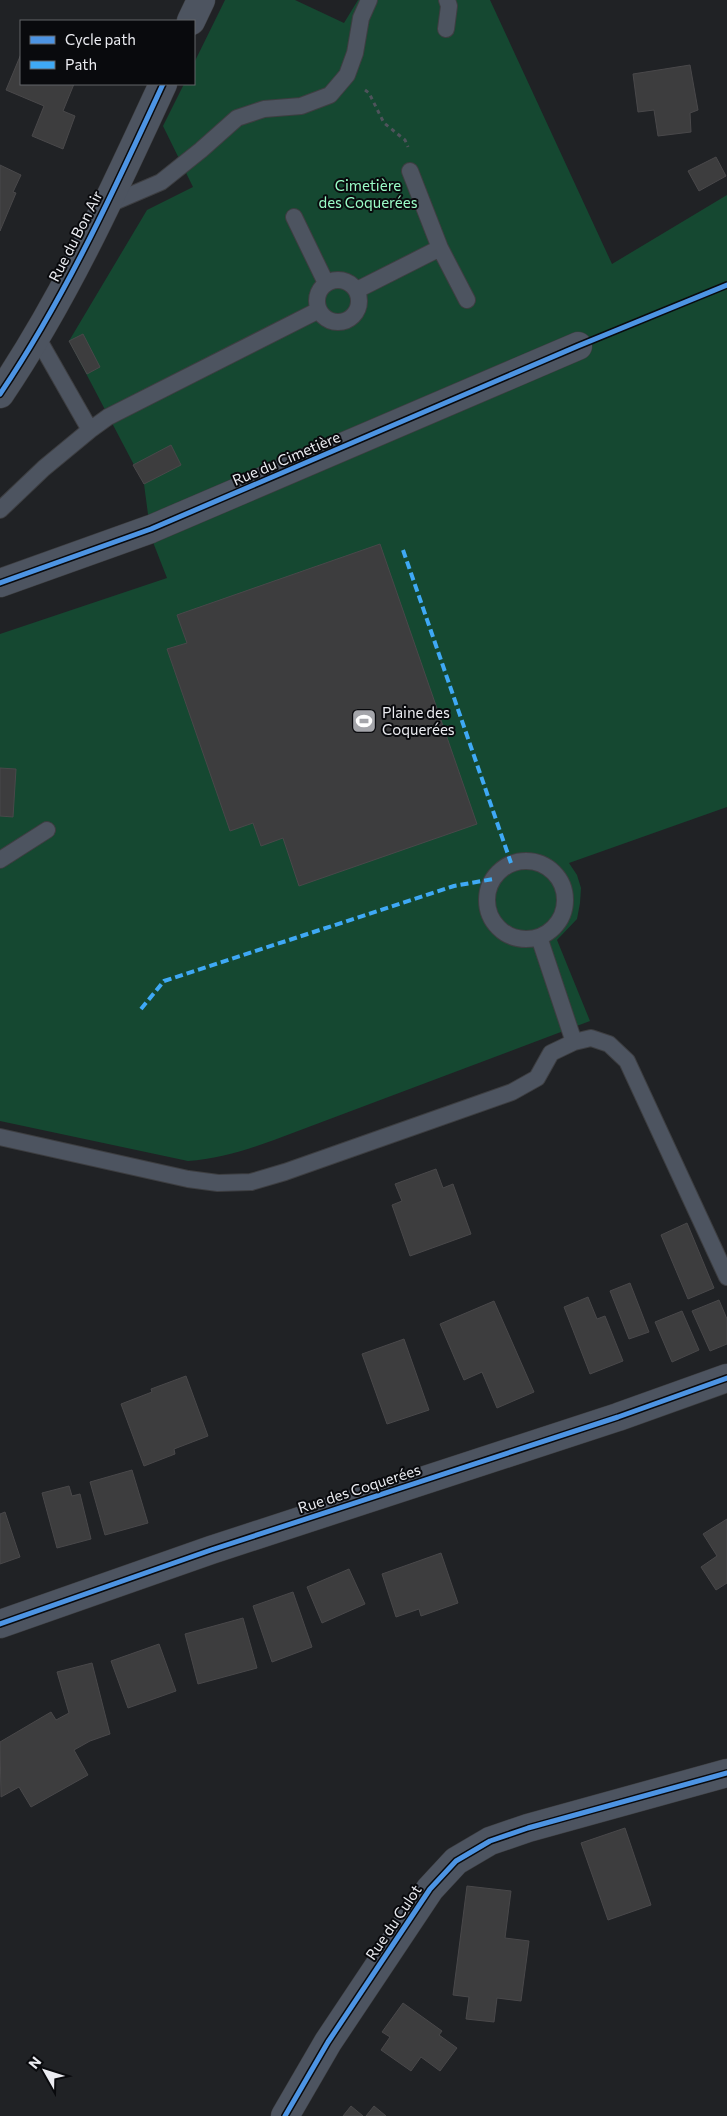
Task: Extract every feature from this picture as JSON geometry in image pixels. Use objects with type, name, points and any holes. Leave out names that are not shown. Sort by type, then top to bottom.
[{"type":"street","points":[[191,20],[200,0]]},
{"type":"street","name":"Rue du Bon Air","points":[[0,394],[36,338],[106,206],[162,85]]},
{"type":"street","name":"Rue du Cimetière","points":[[0,583],[152,529],[578,346]]},
{"type":"street","name":"Rue des Coquerées","points":[[0,1624],[211,1550],[618,1416],[727,1378]]},
{"type":"street","name":"Rue du Culot","points":[[285,2116],[328,2042],[430,1888],[456,1861],[490,1841],[528,1828],[727,1773]]},
{"type":"lane","points":[[106,206],[161,182],[237,118],[264,109],[301,106],[330,95],[347,76],[355,53],[361,18],[369,0]]},
{"type":"lane","points":[[446,29],[449,6],[447,0]]},
{"type":"lane","points":[[410,171],[440,248],[467,300]]},
{"type":"lane","points":[[294,218],[326,283]]},
{"type":"lane","points":[[357,290],[440,248]]},
{"type":"lane","points":[[335,279],[342,280],[349,282],[357,290],[359,304],[357,311],[349,319],[343,322],[335,322],[328,319],[319,310],[317,296],[326,283],[335,279]]},
{"type":"lane","points":[[0,510],[44,468],[108,417],[319,310]]},
{"type":"lane","points":[[36,338],[90,430]]},
{"type":"lane","points":[[0,860],[47,830]]},
{"type":"lane","points":[[521,860],[532,861],[552,870],[564,890],[563,913],[549,932],[539,938],[525,939],[504,932],[490,916],[487,894],[492,878],[511,863],[521,860]]},
{"type":"lane","points":[[539,938],[574,1042]]},
{"type":"lane","points":[[0,1136],[188,1179],[218,1183],[251,1182],[512,1092],[537,1078],[551,1053],[574,1042],[591,1038],[608,1044],[627,1061],[727,1277]]},
{"type":"path","points":[[369,93],[384,123],[405,140],[411,154],[410,171]]},
{"type":"green space","name":"Plaine des Coquerées","points":[[225,0],[295,0],[344,23],[358,0],[490,0],[612,264],[727,195],[727,807],[569,863],[577,875],[581,888],[580,903],[577,919],[557,940],[590,1021],[263,1144],[221,1156],[188,1161],[0,1121],[0,634],[167,578],[151,537],[144,484],[69,341],[147,210],[193,187],[163,126],[184,85],[195,85],[195,61]]},
{"type":"building","points":[[20,56],[20,85],[74,85],[63,111],[75,116],[63,149],[32,136],[44,106],[6,90]]},
{"type":"building","points":[[690,65],[698,110],[690,113],[691,132],[658,136],[654,110],[638,112],[633,74]]},
{"type":"building","points":[[716,157],[726,176],[699,191],[688,171]]},
{"type":"building","points":[[0,165],[21,175],[13,192],[16,193],[0,231]]},
{"type":"building","points":[[83,334],[100,367],[87,374],[69,341]]},
{"type":"building","points":[[171,445],[181,465],[144,484],[133,465]]},
{"type":"building","points":[[380,544],[477,824],[299,886],[283,838],[261,846],[253,823],[230,831],[167,649],[187,643],[177,615]]},
{"type":"building","points":[[0,768],[16,769],[13,817],[0,816]]},
{"type":"building","points":[[436,1169],[443,1188],[453,1184],[471,1234],[410,1256],[392,1205],[402,1201],[395,1184]]},
{"type":"building","points":[[687,1223],[714,1288],[688,1299],[661,1235]]},
{"type":"building","points":[[630,1283],[649,1332],[629,1339],[610,1291]]},
{"type":"building","points":[[588,1297],[597,1319],[605,1316],[623,1361],[590,1374],[564,1307]]},
{"type":"building","points":[[719,1300],[727,1319],[727,1344],[710,1351],[692,1311]]},
{"type":"building","points":[[494,1301],[534,1392],[497,1408],[482,1372],[464,1380],[440,1324]]},
{"type":"building","points":[[682,1311],[699,1350],[672,1362],[655,1322]]},
{"type":"building","points":[[404,1339],[429,1410],[387,1424],[362,1354]]},
{"type":"building","points":[[186,1376],[208,1436],[174,1449],[175,1454],[144,1466],[121,1404],[152,1392],[151,1389]]},
{"type":"building","points":[[132,1470],[148,1523],[105,1535],[90,1482]]},
{"type":"building","points":[[69,1486],[72,1496],[80,1494],[91,1539],[57,1548],[42,1493]]},
{"type":"building","points":[[5,1512],[20,1557],[0,1564],[0,1514]]},
{"type":"building","points":[[727,1519],[727,1583],[716,1590],[701,1567],[717,1556],[703,1534]]},
{"type":"building","points":[[441,1553],[458,1603],[421,1616],[419,1609],[396,1617],[382,1574]]},
{"type":"building","points":[[349,1569],[365,1604],[322,1623],[307,1587]]},
{"type":"building","points":[[293,1592],[312,1647],[272,1662],[253,1606]]},
{"type":"building","points":[[243,1618],[257,1668],[198,1684],[185,1634]]},
{"type":"building","points":[[159,1644],[176,1691],[128,1708],[111,1661]]},
{"type":"building","points":[[92,1663],[110,1734],[90,1741],[74,1750],[88,1775],[31,1807],[19,1787],[1,1797],[0,1742],[51,1712],[56,1720],[69,1713],[57,1672]]},
{"type":"building","points":[[625,1828],[651,1905],[608,1920],[581,1843]]},
{"type":"building","points":[[467,1886],[511,1891],[505,1938],[529,1941],[521,2001],[497,1998],[494,2022],[466,2019],[469,1997],[453,1995]]},
{"type":"building","points":[[403,2003],[442,2031],[439,2035],[457,2048],[440,2071],[421,2057],[411,2071],[381,2050],[390,2037],[382,2032]]},
{"type":"building","points":[[351,2106],[363,2116],[343,2116]]},
{"type":"building","points":[[374,2106],[386,2116],[366,2116]]},
{"type":"marked path","points":[[403,550],[511,863]]},
{"type":"marked path","points":[[141,1009],[164,981],[454,886],[493,879]]},
{"type":"cycle path","points":[[0,394],[46,320],[88,243],[163,85]]},
{"type":"cycle path","points":[[0,583],[151,529],[578,346],[727,285]]},
{"type":"cycle path","points":[[0,1624],[211,1550],[618,1417],[727,1378]]},
{"type":"cycle path","points":[[285,2116],[328,2042],[430,1889],[456,1861],[490,1841],[528,1828],[727,1773]]},
{"type":"place","name":"Plaine des Coquerées","points":[[364,721]]},
{"type":"park label","name":"Cimetière des Coquerées","points":[[368,194]]}]
